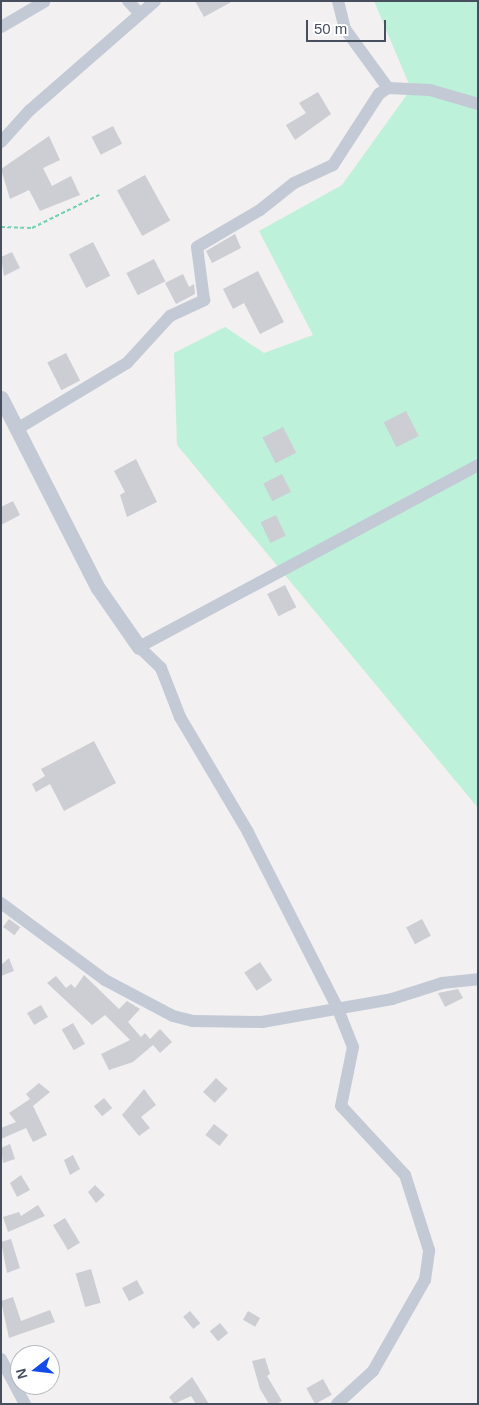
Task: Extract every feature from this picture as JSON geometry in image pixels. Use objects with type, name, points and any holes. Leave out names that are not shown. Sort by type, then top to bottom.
[{"type":"street","points":[[128,1],[139,13]]},
{"type":"street","points":[[1,142],[29,111],[139,13],[156,1]]},
{"type":"street","points":[[338,1],[345,29],[388,88]]},
{"type":"street","points":[[1,27],[44,2]]},
{"type":"street","points":[[17,430],[127,363],[170,316],[204,300],[197,247],[260,210],[294,183],[332,164],[371,104],[388,88],[430,90],[478,104]]},
{"type":"street","points":[[1,398],[98,588],[139,647],[161,668],[180,717],[248,832],[338,1007],[354,1047],[342,1106],[405,1175],[430,1261],[426,1280],[373,1371],[343,1402]]},
{"type":"street","points":[[139,647],[478,465]]},
{"type":"street","points":[[1,903],[105,980],[173,1016],[242,1024],[392,999],[442,983],[478,979]]},
{"type":"street","points":[[1,1359],[25,1404]]},
{"type":"path","points":[[1,227],[32,228],[99,195]]},
{"type":"green space","points":[[374,1],[478,1],[478,808],[177,445],[174,353],[225,327],[264,353],[313,335],[259,231],[342,185],[411,89]]},
{"type":"building","points":[[195,1],[233,1],[204,17]]},
{"type":"building","points":[[318,92],[331,114],[295,140],[286,125],[306,113],[299,103]]},
{"type":"building","points":[[113,126],[122,144],[101,155],[92,137]]},
{"type":"building","points":[[49,136],[60,160],[43,168],[52,186],[71,176],[80,195],[40,211],[29,190],[10,199],[1,169]]},
{"type":"building","points":[[145,175],[170,220],[142,236],[117,191]]},
{"type":"building","points":[[235,234],[241,248],[212,263],[206,251]]},
{"type":"building","points":[[93,242],[110,276],[86,288],[69,254]]},
{"type":"building","points":[[12,252],[20,268],[4,276],[1,257]]},
{"type":"building","points":[[154,259],[165,281],[138,295],[126,273]]},
{"type":"building","points":[[258,271],[284,322],[260,334],[244,303],[233,309],[223,289]]},
{"type":"building","points":[[183,274],[189,287],[194,284],[195,294],[176,304],[165,283]]},
{"type":"building","points":[[66,353],[80,381],[61,390],[47,363]]},
{"type":"building","points":[[406,411],[419,436],[396,447],[384,422]]},
{"type":"building","points":[[283,427],[296,453],[276,463],[263,437]]},
{"type":"building","points":[[136,459],[157,502],[127,517],[120,495],[125,492],[114,471]]},
{"type":"building","points":[[282,474],[291,492],[272,501],[263,484]]},
{"type":"building","points":[[13,501],[20,515],[1,525],[1,507]]},
{"type":"building","points":[[276,515],[286,536],[270,543],[261,522]]},
{"type":"building","points":[[285,585],[296,607],[279,616],[267,594]]},
{"type":"building","points":[[94,741],[116,783],[64,811],[50,784],[36,792],[32,784],[45,776],[41,769]]},
{"type":"building","points":[[9,919],[20,927],[14,935],[3,927]]},
{"type":"building","points":[[422,919],[431,936],[415,944],[406,927]]},
{"type":"building","points":[[9,958],[14,971],[1,976],[1,965]]},
{"type":"building","points":[[260,962],[272,980],[257,991],[244,973]]},
{"type":"building","points":[[84,975],[119,1009],[127,1001],[140,1009],[128,1022],[141,1037],[145,1033],[150,1039],[160,1029],[172,1042],[160,1053],[153,1045],[133,1062],[109,1070],[101,1054],[130,1040],[105,1015],[92,1025],[47,983],[56,976],[66,988],[71,984],[75,988]]},
{"type":"building","points":[[458,989],[463,998],[445,1007],[438,993]]},
{"type":"building","points":[[41,1005],[48,1017],[34,1025],[27,1013]]},
{"type":"building","points":[[73,1023],[85,1044],[74,1050],[62,1030]]},
{"type":"building","points":[[216,1078],[228,1089],[215,1103],[203,1092]]},
{"type":"building","points":[[39,1083],[50,1092],[33,1106],[47,1135],[33,1142],[26,1128],[1,1139],[1,1128],[16,1122],[9,1113],[30,1099],[26,1094]]},
{"type":"building","points":[[144,1089],[156,1105],[141,1117],[150,1128],[139,1136],[122,1115]]},
{"type":"building","points":[[104,1098],[112,1108],[102,1116],[94,1106]]},
{"type":"building","points":[[214,1124],[228,1135],[220,1146],[205,1135]]},
{"type":"building","points":[[10,1144],[15,1159],[3,1163],[1,1148]]},
{"type":"building","points":[[73,1155],[80,1169],[70,1175],[64,1160]]},
{"type":"building","points":[[21,1175],[30,1190],[17,1197],[10,1183]]},
{"type":"building","points":[[95,1185],[105,1195],[96,1203],[88,1192]]},
{"type":"building","points":[[38,1205],[45,1216],[8,1232],[3,1217],[19,1212],[21,1216]]},
{"type":"building","points":[[65,1218],[80,1243],[68,1250],[53,1225]]},
{"type":"building","points":[[11,1239],[20,1268],[7,1273],[1,1242]]},
{"type":"building","points":[[91,1269],[101,1303],[85,1307],[76,1273]]},
{"type":"building","points":[[137,1280],[144,1293],[129,1301],[122,1288]]},
{"type":"building","points":[[13,1297],[21,1321],[50,1310],[55,1322],[9,1338],[1,1301]]},
{"type":"building","points":[[190,1311],[200,1323],[193,1329],[183,1317]]},
{"type":"building","points":[[248,1311],[260,1318],[255,1327],[243,1320]]},
{"type":"building","points":[[220,1323],[228,1333],[218,1341],[210,1331]]},
{"type":"building","points":[[265,1358],[270,1374],[267,1376],[282,1401],[276,1404],[269,1404],[260,1389],[252,1361]]},
{"type":"building","points":[[192,1377],[209,1404],[196,1404],[191,1396],[174,1404],[169,1397]]},
{"type":"building","points":[[323,1379],[332,1395],[315,1404],[306,1388]]}]
